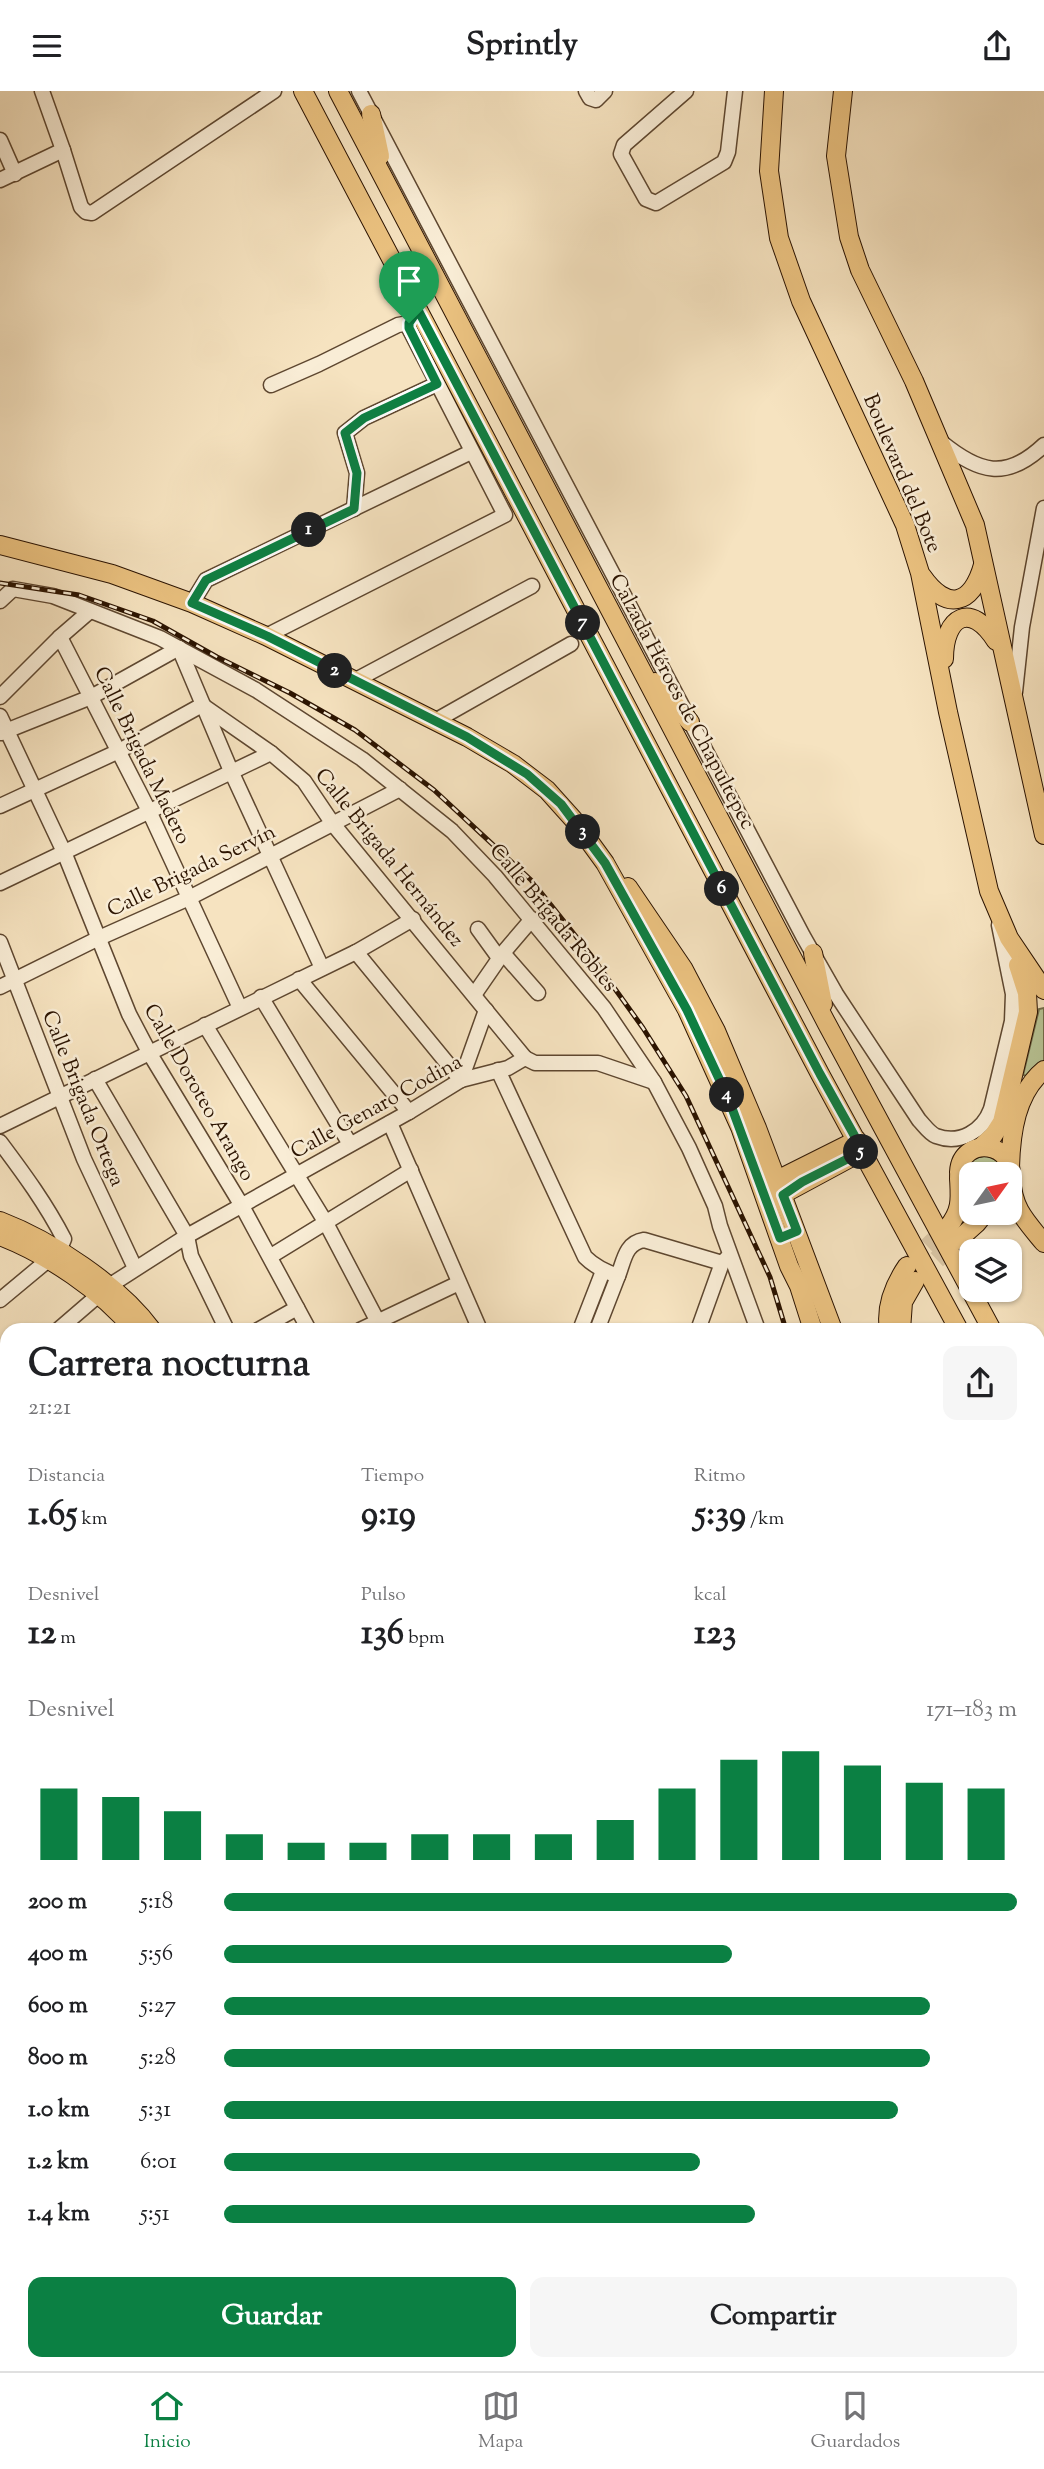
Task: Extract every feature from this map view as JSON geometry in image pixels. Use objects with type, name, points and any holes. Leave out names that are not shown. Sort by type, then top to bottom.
[{"type":"main road","points":[[303,91],[414,316],[955,1323]]},
{"type":"main road","name":"Calzada Héroes de Chapultepec","points":[[338,91],[827,1024],[988,1323]]},
{"type":"main road","name":"Boulevard del Bote","points":[[774,91],[769,171],[779,239],[801,301],[905,525],[920,573],[981,864],[997,913],[1009,938],[1044,990]]},
{"type":"main road","name":"Boulevard del Bote","points":[[844,91],[836,156],[849,237],[860,270],[914,381],[975,525],[1044,835]]},
{"type":"main road","points":[[371,114],[385,180]]},
{"type":"main road","points":[[0,545],[112,574],[192,603],[267,636],[493,752],[547,790],[573,819],[605,863],[631,890],[698,995],[731,1064],[789,1235],[830,1323]]},
{"type":"main road","points":[[920,573],[935,593],[944,598],[957,599],[971,592],[978,583],[983,565]]},
{"type":"main road","points":[[944,693],[944,640],[956,622],[970,618],[983,623],[1001,649]]},
{"type":"main road","points":[[635,659],[690,722]]},
{"type":"main road","points":[[962,1162],[970,1152],[980,1148],[993,1136],[1002,1122],[1028,1012],[1027,993],[1009,938]]},
{"type":"main road","points":[[813,953],[827,1024]]},
{"type":"main road","points":[[1011,1162],[1012,1137],[1023,1098],[1033,1080],[1044,1070]]},
{"type":"main road","points":[[772,1191],[860,1146]]},
{"type":"main road","points":[[980,1148],[1000,1152],[1008,1162]]},
{"type":"main road","points":[[959,1204],[953,1233],[966,1225]]},
{"type":"main road","points":[[1022,1216],[1044,1243]]},
{"type":"main road","points":[[0,1221],[24,1231],[144,1323]]},
{"type":"main road","points":[[789,1235],[791,1288],[802,1323]]},
{"type":"main road","points":[[0,1236],[35,1251],[54,1255]]},
{"type":"main road","points":[[789,1266],[799,1286],[811,1323]]},
{"type":"main road","points":[[888,1323],[893,1291],[911,1273],[903,1302],[902,1323]]},
{"type":"main road","points":[[104,1290],[129,1323]]},
{"type":"street","points":[[42,91],[81,207],[92,213],[274,91]]},
{"type":"street","points":[[295,91],[313,110]]},
{"type":"street","points":[[359,91],[836,994],[919,1120],[933,1135],[962,1138],[980,1148]]},
{"type":"street","points":[[586,91],[590,98],[596,100],[605,91]]},
{"type":"street","points":[[686,91],[624,145],[621,153],[646,199],[656,203],[724,162],[728,152],[735,91]]},
{"type":"street","points":[[0,140],[15,174]]},
{"type":"street","points":[[0,180],[63,151]]},
{"type":"street","points":[[267,636],[505,515],[409,328],[414,316]]},
{"type":"street","points":[[271,384],[319,364],[414,316]]},
{"type":"street","points":[[354,509],[357,473],[345,433],[364,418],[437,384]]},
{"type":"street","points":[[941,442],[971,464],[991,469],[1005,469],[1023,463],[1044,445]]},
{"type":"street","points":[[192,603],[206,580],[471,452]]},
{"type":"street","points":[[1014,704],[1022,628],[1044,508]]},
{"type":"street","points":[[354,681],[532,586]]},
{"type":"street","name":"Calle Brigada Robles","points":[[0,601],[13,589],[53,596],[179,648],[311,724],[452,831],[532,919],[604,1008],[654,1081],[715,1206],[726,1259],[755,1323]]},
{"type":"street","points":[[0,697],[90,611]]},
{"type":"street","name":"Calle Brigada Madero","points":[[60,637],[149,811],[240,1008]]},
{"type":"street","points":[[435,721],[571,644]]},
{"type":"street","points":[[4,732],[92,697],[179,648],[231,771],[322,968]]},
{"type":"street","points":[[0,806],[119,751],[202,705]]},
{"type":"street","name":"Calle Brigada Hernández","points":[[202,705],[271,753],[304,781],[333,824],[525,1058]]},
{"type":"street","name":"Calle Doroteo Arango","points":[[0,716],[4,732],[35,789],[64,852],[129,1014],[150,1054],[243,1206],[306,1323]]},
{"type":"street","points":[[0,883],[271,753]]},
{"type":"street","name":"Calle Brigada Servín","points":[[7,983],[189,898],[400,789]]},
{"type":"street","points":[[962,1138],[986,1122],[1012,1021],[1013,994],[997,913]]},
{"type":"street","points":[[2,1120],[61,1096],[150,1054],[356,952],[413,919]]},
{"type":"street","points":[[474,995],[501,956],[532,919]]},
{"type":"street","points":[[478,929],[538,993]]},
{"type":"street","name":"Calle Brigada Ortega","points":[[0,942],[7,983],[61,1096],[84,1159],[135,1268]]},
{"type":"street","points":[[356,952],[461,1080]]},
{"type":"street","points":[[299,979],[409,1112]]},
{"type":"street","points":[[261,997],[350,1143]]},
{"type":"street","points":[[461,1080],[486,1010]]},
{"type":"street","points":[[205,1025],[326,1223],[365,1323]]},
{"type":"street","points":[[525,1058],[535,1063],[598,1063],[654,1081]]},
{"type":"street","name":"Calle Genaro Codina","points":[[66,1323],[104,1290],[187,1236],[390,1123],[461,1080],[509,1068],[525,1058]]},
{"type":"street","points":[[498,1070],[585,1257],[603,1271],[618,1276]]},
{"type":"street","points":[[95,1079],[187,1236],[191,1256],[224,1323]]},
{"type":"street","points":[[390,1123],[477,1323]]},
{"type":"street","points":[[0,1142],[29,1180],[64,1239],[54,1255],[0,1300]]},
{"type":"street","points":[[271,1256],[411,1170]]},
{"type":"street","points":[[600,1323],[628,1248],[640,1240],[726,1259],[701,1323]]},
{"type":"street","points":[[583,1323],[603,1271]]},
{"type":"street","points":[[375,1323],[459,1283]]},
{"type":"street","points":[[271,1323],[298,1308]]},
{"type":"green space","points":[[1044,1008],[1044,1065],[1027,1076],[1023,1075],[1039,1009]]},
{"type":"green space","points":[[987,1155],[998,1162],[972,1162],[975,1158]]},
{"type":"tunnel","points":[[908,1265],[948,1227]]},
{"type":"tunnel","points":[[917,1278],[958,1240]]},
{"type":"railway","points":[[0,583],[79,595],[153,621],[290,693],[355,730],[434,790],[531,880],[590,954],[643,1028],[686,1096],[770,1277],[784,1323]]},
{"type":"route","points":[[418,310],[863,1151],[802,1182],[783,1195],[797,1231],[780,1238],[729,1100],[687,1010],[605,863],[561,804],[513,764],[467,737],[267,636],[192,603],[206,580],[354,509],[357,473],[345,433],[364,418],[437,384],[409,323],[418,310]]}]
